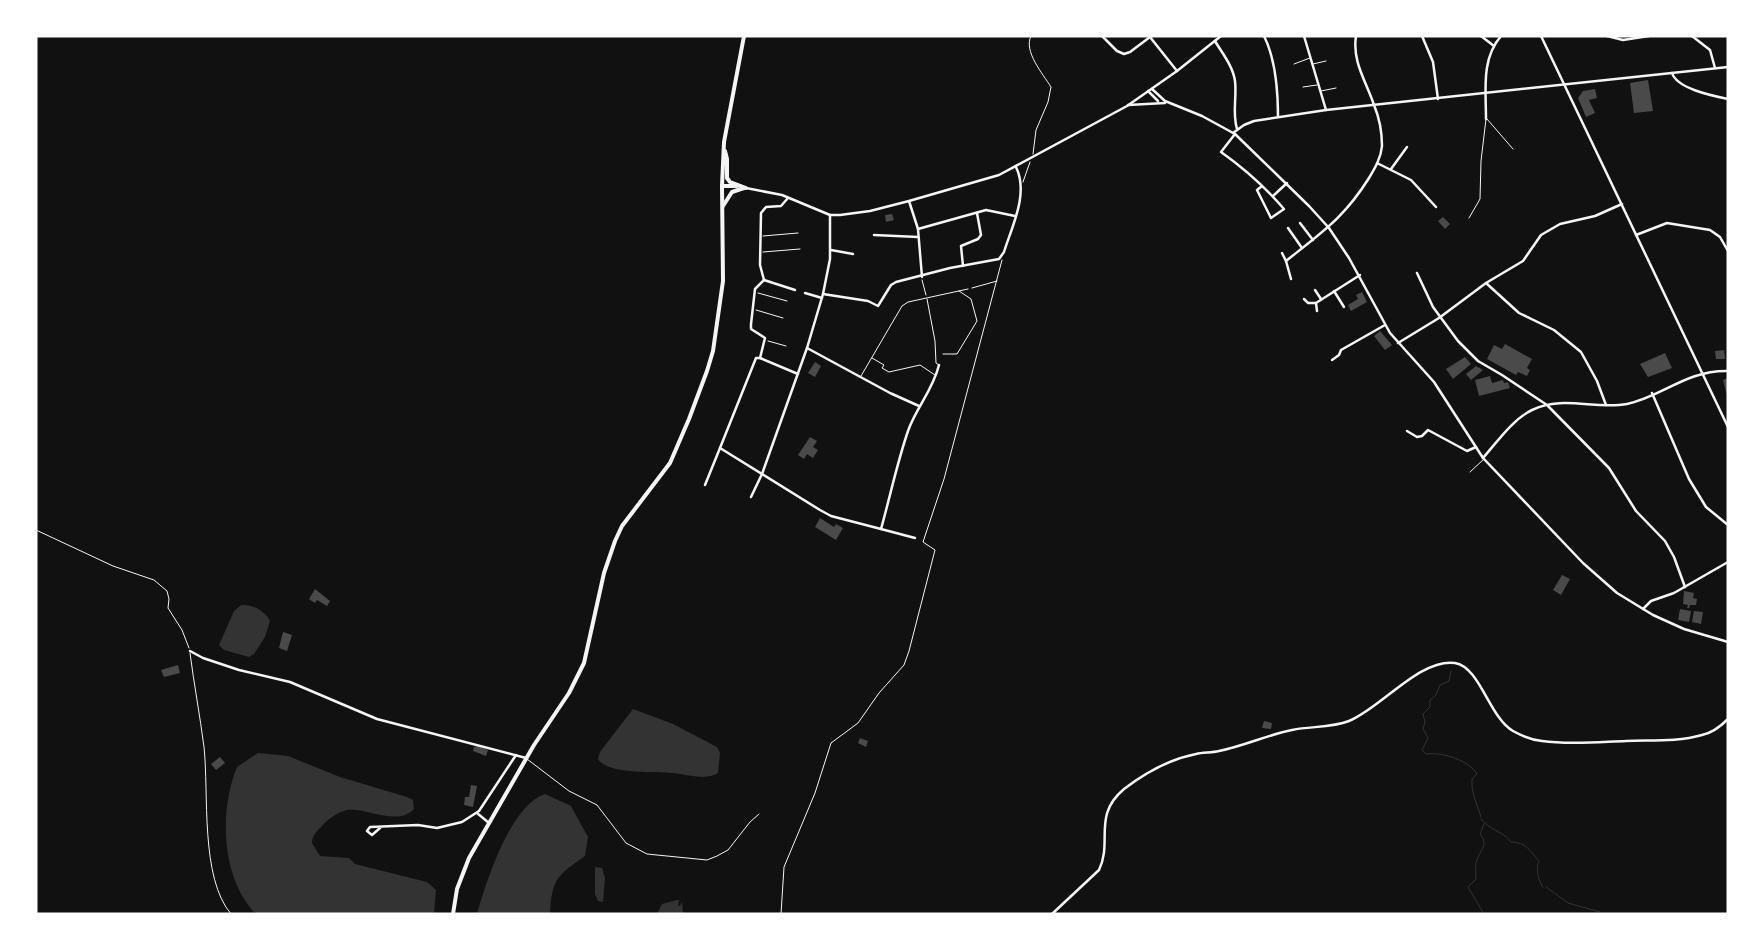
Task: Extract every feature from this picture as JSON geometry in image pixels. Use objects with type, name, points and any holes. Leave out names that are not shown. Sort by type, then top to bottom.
[{"type":"main road","points":[[453,914],[457,889],[465,866],[527,759],[569,693],[584,663],[604,573],[615,540],[622,526],[670,463],[707,371],[716,331],[723,281],[722,186],[724,149],[734,79],[744,36]]},
{"type":"main road","points":[[724,149],[727,159],[727,178],[730,182],[746,188]]},
{"type":"main road","points":[[722,186],[746,188]]},
{"type":"main road","points":[[722,208],[732,192],[746,188]]},
{"type":"street","points":[[1102,36],[1117,51],[1124,54],[1130,52],[1150,36],[1177,72]]},
{"type":"street","points":[[746,188],[758,188],[830,215],[863,212],[999,175],[1126,106],[1177,72],[1221,36]]},
{"type":"street","points":[[1264,36],[1268,44],[1278,90],[1278,118]]},
{"type":"street","points":[[1304,36],[1326,110]]},
{"type":"street","points":[[1286,261],[1329,228],[1355,200],[1378,163],[1382,146],[1374,106],[1356,62],[1354,48],[1356,36]]},
{"type":"street","points":[[1422,36],[1433,62],[1438,99]]},
{"type":"street","points":[[1481,36],[1494,46]]},
{"type":"street","points":[[1486,119],[1486,70],[1494,46],[1501,36]]},
{"type":"street","points":[[1541,36],[1728,427]]},
{"type":"street","points":[[1607,36],[1623,40],[1649,36]]},
{"type":"street","points":[[1692,36],[1710,50],[1715,68]]},
{"type":"street","points":[[1215,41],[1235,80],[1234,120],[1237,129]]},
{"type":"street","points":[[1262,186],[1257,190],[1271,218],[1284,209],[1273,196],[1249,173],[1221,152],[1237,129],[1254,121],[1326,110],[1728,67]]},
{"type":"street","points":[[1672,73],[1675,79],[1688,87],[1728,99]]},
{"type":"street","points":[[1152,88],[1167,103]]},
{"type":"street","points":[[1148,91],[1160,102]]},
{"type":"street","points":[[1126,106],[1160,102],[1167,103],[1202,116],[1234,133],[1287,183],[1329,228],[1360,275],[1386,325],[1398,343],[1434,382],[1484,459],[1583,563],[1617,592],[1643,610],[1684,629],[1728,642]]},
{"type":"street","points":[[1391,169],[1407,147]]},
{"type":"street","points":[[1378,163],[1410,180],[1436,206]]},
{"type":"street","points":[[823,294],[868,302],[878,306],[891,284],[1002,257],[1015,216],[1022,185],[1016,167]]},
{"type":"street","points":[[1273,196],[1287,183]]},
{"type":"street","points":[[760,358],[764,336],[751,329],[755,292],[764,280],[760,252],[759,218],[763,209],[781,206],[788,198]]},
{"type":"street","points":[[909,201],[918,229],[922,276]]},
{"type":"street","points":[[1398,343],[1439,318],[1486,282],[1523,261],[1541,235],[1560,224],[1595,216],[1622,204]]},
{"type":"street","points":[[918,229],[991,210],[1015,216]]},
{"type":"street","points":[[962,266],[961,246],[978,239],[981,235],[977,213]]},
{"type":"street","points":[[751,497],[762,474],[808,348],[823,294],[831,250],[830,215]]},
{"type":"street","points":[[1300,223],[1313,240]]},
{"type":"street","points":[[1636,235],[1667,223],[1710,230],[1720,237],[1728,251]]},
{"type":"street","points":[[1288,228],[1302,248]]},
{"type":"street","points":[[874,235],[918,237]]},
{"type":"street","points":[[831,250],[853,254]]},
{"type":"street","points":[[1282,253],[1291,279]]},
{"type":"street","points":[[1416,273],[1439,318],[1458,341],[1478,361],[1547,405],[1609,468],[1636,511],[1662,536],[1674,557],[1685,587]]},
{"type":"street","points":[[1304,299],[1308,303],[1316,304],[1360,275]]},
{"type":"street","points":[[764,280],[795,290]]},
{"type":"street","points":[[1486,282],[1518,313],[1567,338],[1580,352],[1597,381],[1606,405]]},
{"type":"street","points":[[1315,290],[1321,300]]},
{"type":"street","points":[[1334,291],[1344,306]]},
{"type":"street","points":[[805,293],[822,298]]},
{"type":"street","points":[[1316,304],[1317,311]]},
{"type":"street","points":[[1332,360],[1339,355],[1341,350],[1386,325]]},
{"type":"street","points":[[808,348],[861,376],[890,394],[920,406]]},
{"type":"street","points":[[705,485],[739,396],[756,358],[798,374]]},
{"type":"street","points":[[881,529],[907,434],[920,406],[931,390],[939,365]]},
{"type":"street","points":[[1484,459],[1520,418],[1532,410],[1547,405],[1573,403],[1627,404],[1702,374],[1728,371]]},
{"type":"street","points":[[1652,393],[1688,479],[1705,506],[1728,525]]},
{"type":"street","points":[[1407,430],[1417,437],[1422,436],[1428,430],[1467,451],[1476,447]]},
{"type":"street","points":[[720,448],[831,516],[914,538]]},
{"type":"street","points":[[1643,610],[1651,601],[1685,587],[1728,562]]},
{"type":"street","points":[[190,651],[203,658],[239,670],[290,682],[377,719],[527,759]]},
{"type":"street","points":[[1052,914],[1095,876],[1103,863],[1103,832],[1107,812],[1123,790],[1150,771],[1196,754],[1218,752],[1292,730],[1345,722],[1365,714],[1410,680],[1441,665],[1455,664],[1462,666],[1473,677],[1503,724],[1520,734],[1539,741],[1583,742],[1687,739],[1704,735],[1728,719]]},
{"type":"street","points":[[380,828],[372,835],[367,831],[370,827],[418,825],[444,827],[462,822],[477,813],[516,755]]},
{"type":"street","points":[[477,813],[489,823]]},
{"type":"lane","points":[[1294,64],[1310,58]]},
{"type":"lane","points":[[1312,64],[1326,61]]},
{"type":"lane","points":[[1302,87],[1318,85]]},
{"type":"lane","points":[[1320,91],[1336,88]]},
{"type":"lane","points":[[1486,119],[1513,149]]},
{"type":"lane","points":[[1469,218],[1480,199],[1480,161],[1486,119]]},
{"type":"lane","points":[[861,376],[902,306],[908,302],[968,289]]},
{"type":"lane","points":[[943,354],[957,354],[977,321],[971,298],[959,291]]},
{"type":"lane","points":[[926,298],[935,340],[936,363],[939,365]]},
{"type":"lane","points":[[872,357],[884,365],[882,368],[889,372],[920,365],[936,375]]},
{"type":"lane","points":[[1470,472],[1484,459]]},
{"type":"lane","points":[[190,651],[204,748],[210,849],[218,891],[232,914]]},
{"type":"lane","points":[[527,759],[569,791],[596,805],[626,842],[647,854],[706,860],[712,858],[728,850],[750,822],[760,814]]},
{"type":"path","points":[[1022,185],[1032,157],[1036,130],[1048,102],[1051,87],[1034,60],[1030,46],[1032,36]]},
{"type":"path","points":[[759,236],[798,233]]},
{"type":"path","points":[[760,252],[800,249]]},
{"type":"path","points":[[781,914],[784,867],[815,793],[831,743],[858,723],[879,693],[904,665],[909,651],[935,550],[923,542],[944,479],[976,350],[997,281],[1002,257]]},
{"type":"path","points":[[922,276],[926,298]]},
{"type":"path","points":[[968,289],[997,281]]},
{"type":"path","points":[[755,292],[787,302]]},
{"type":"path","points":[[752,309],[782,318]]},
{"type":"path","points":[[764,340],[786,346]]},
{"type":"path","points":[[36,530],[113,566],[150,577],[160,584],[166,590],[169,599],[168,608],[182,630],[190,651]]},
{"type":"shaded area","points":[[241,605],[258,609],[270,621],[265,637],[254,654],[249,657],[224,650],[219,645],[234,611]]},
{"type":"shaded area","points":[[633,709],[673,724],[717,747],[720,753],[718,773],[708,777],[621,770],[603,764],[598,759],[600,752]]},
{"type":"shaded area","points":[[258,753],[288,756],[340,777],[413,800],[414,809],[407,814],[399,816],[347,810],[329,819],[317,831],[312,843],[320,856],[349,858],[355,864],[427,882],[436,890],[434,914],[256,914],[244,899],[236,882],[230,863],[226,823],[227,803],[237,767]]},
{"type":"shaded area","points":[[545,794],[571,806],[588,837],[585,856],[568,868],[558,879],[552,893],[550,914],[477,914],[494,864],[511,828],[532,801]]},
{"type":"shaded area","points":[[595,867],[602,868],[605,878],[603,902],[598,901],[595,894]]},
{"type":"shaded area","points":[[679,900],[678,905],[680,906],[682,902],[683,914],[657,914],[662,904]]},
{"type":"building","points":[[1648,80],[1653,111],[1634,113],[1630,83]]},
{"type":"building","points":[[1595,89],[1597,98],[1589,100],[1595,113],[1586,117],[1578,98],[1583,91]]},
{"type":"building","points":[[892,214],[894,220],[886,222],[885,215]]},
{"type":"building","points":[[1443,217],[1450,224],[1445,229],[1438,221]]},
{"type":"building","points":[[1362,292],[1367,302],[1351,311],[1348,305],[1358,299],[1356,295]]},
{"type":"building","points":[[1380,331],[1392,345],[1385,350],[1374,336]]},
{"type":"building","points":[[1505,344],[1532,359],[1527,368],[1530,370],[1527,376],[1518,372],[1516,375],[1487,359],[1494,345],[1502,349]]},
{"type":"building","points":[[1724,350],[1725,359],[1716,359],[1715,351]]},
{"type":"building","points":[[1665,353],[1672,368],[1648,377],[1640,364]]},
{"type":"building","points":[[1465,357],[1471,364],[1453,379],[1446,369]]},
{"type":"building","points":[[815,362],[821,366],[815,377],[808,373]]},
{"type":"building","points":[[1476,366],[1483,370],[1471,380],[1466,374]]},
{"type":"building","points":[[1490,376],[1492,383],[1503,380],[1504,383],[1508,382],[1510,388],[1479,396],[1475,380]]},
{"type":"building","points":[[1728,378],[1728,395],[1727,396],[1723,380]]},
{"type":"building","points":[[810,437],[817,441],[813,447],[818,450],[813,458],[807,454],[804,459],[798,455]]},
{"type":"building","points":[[820,518],[834,527],[836,524],[843,528],[836,540],[815,527]]},
{"type":"building","points":[[1562,575],[1570,579],[1561,595],[1553,590]]},
{"type":"building","points":[[315,589],[330,601],[327,606],[317,600],[315,603],[309,599]]},
{"type":"building","points":[[1684,591],[1694,593],[1693,598],[1697,599],[1696,605],[1690,605],[1687,608],[1688,605],[1683,604]]},
{"type":"building","points":[[1680,609],[1691,611],[1689,622],[1678,620]]},
{"type":"building","points":[[1694,611],[1703,612],[1701,624],[1692,622]]},
{"type":"building","points":[[283,632],[292,635],[287,651],[279,648]]},
{"type":"building","points":[[178,665],[180,673],[164,677],[161,670]]},
{"type":"building","points":[[1264,721],[1272,723],[1271,729],[1262,728]]},
{"type":"building","points":[[860,738],[868,741],[866,747],[858,743]]},
{"type":"building","points":[[478,746],[488,750],[486,756],[473,751],[474,747]]},
{"type":"building","points":[[220,757],[225,763],[216,770],[211,764]]},
{"type":"building","points":[[471,785],[477,786],[473,807],[464,805],[465,797],[469,797]]},
{"type":"waterway","points":[[1451,671],[1449,681],[1440,685],[1436,695],[1430,700],[1430,707],[1423,714],[1425,722],[1423,729],[1428,738],[1422,750],[1426,754],[1440,754],[1454,758],[1473,769],[1477,774],[1472,779],[1472,789],[1481,817]]},
{"type":"waterway","points":[[1481,819],[1511,842],[1524,845],[1530,851],[1539,861],[1538,875],[1543,887]]},
{"type":"waterway","points":[[1484,824],[1480,834],[1484,845],[1476,863],[1476,879],[1468,887],[1484,914]]},
{"type":"waterway","points":[[1546,887],[1568,903],[1600,912]]}]
